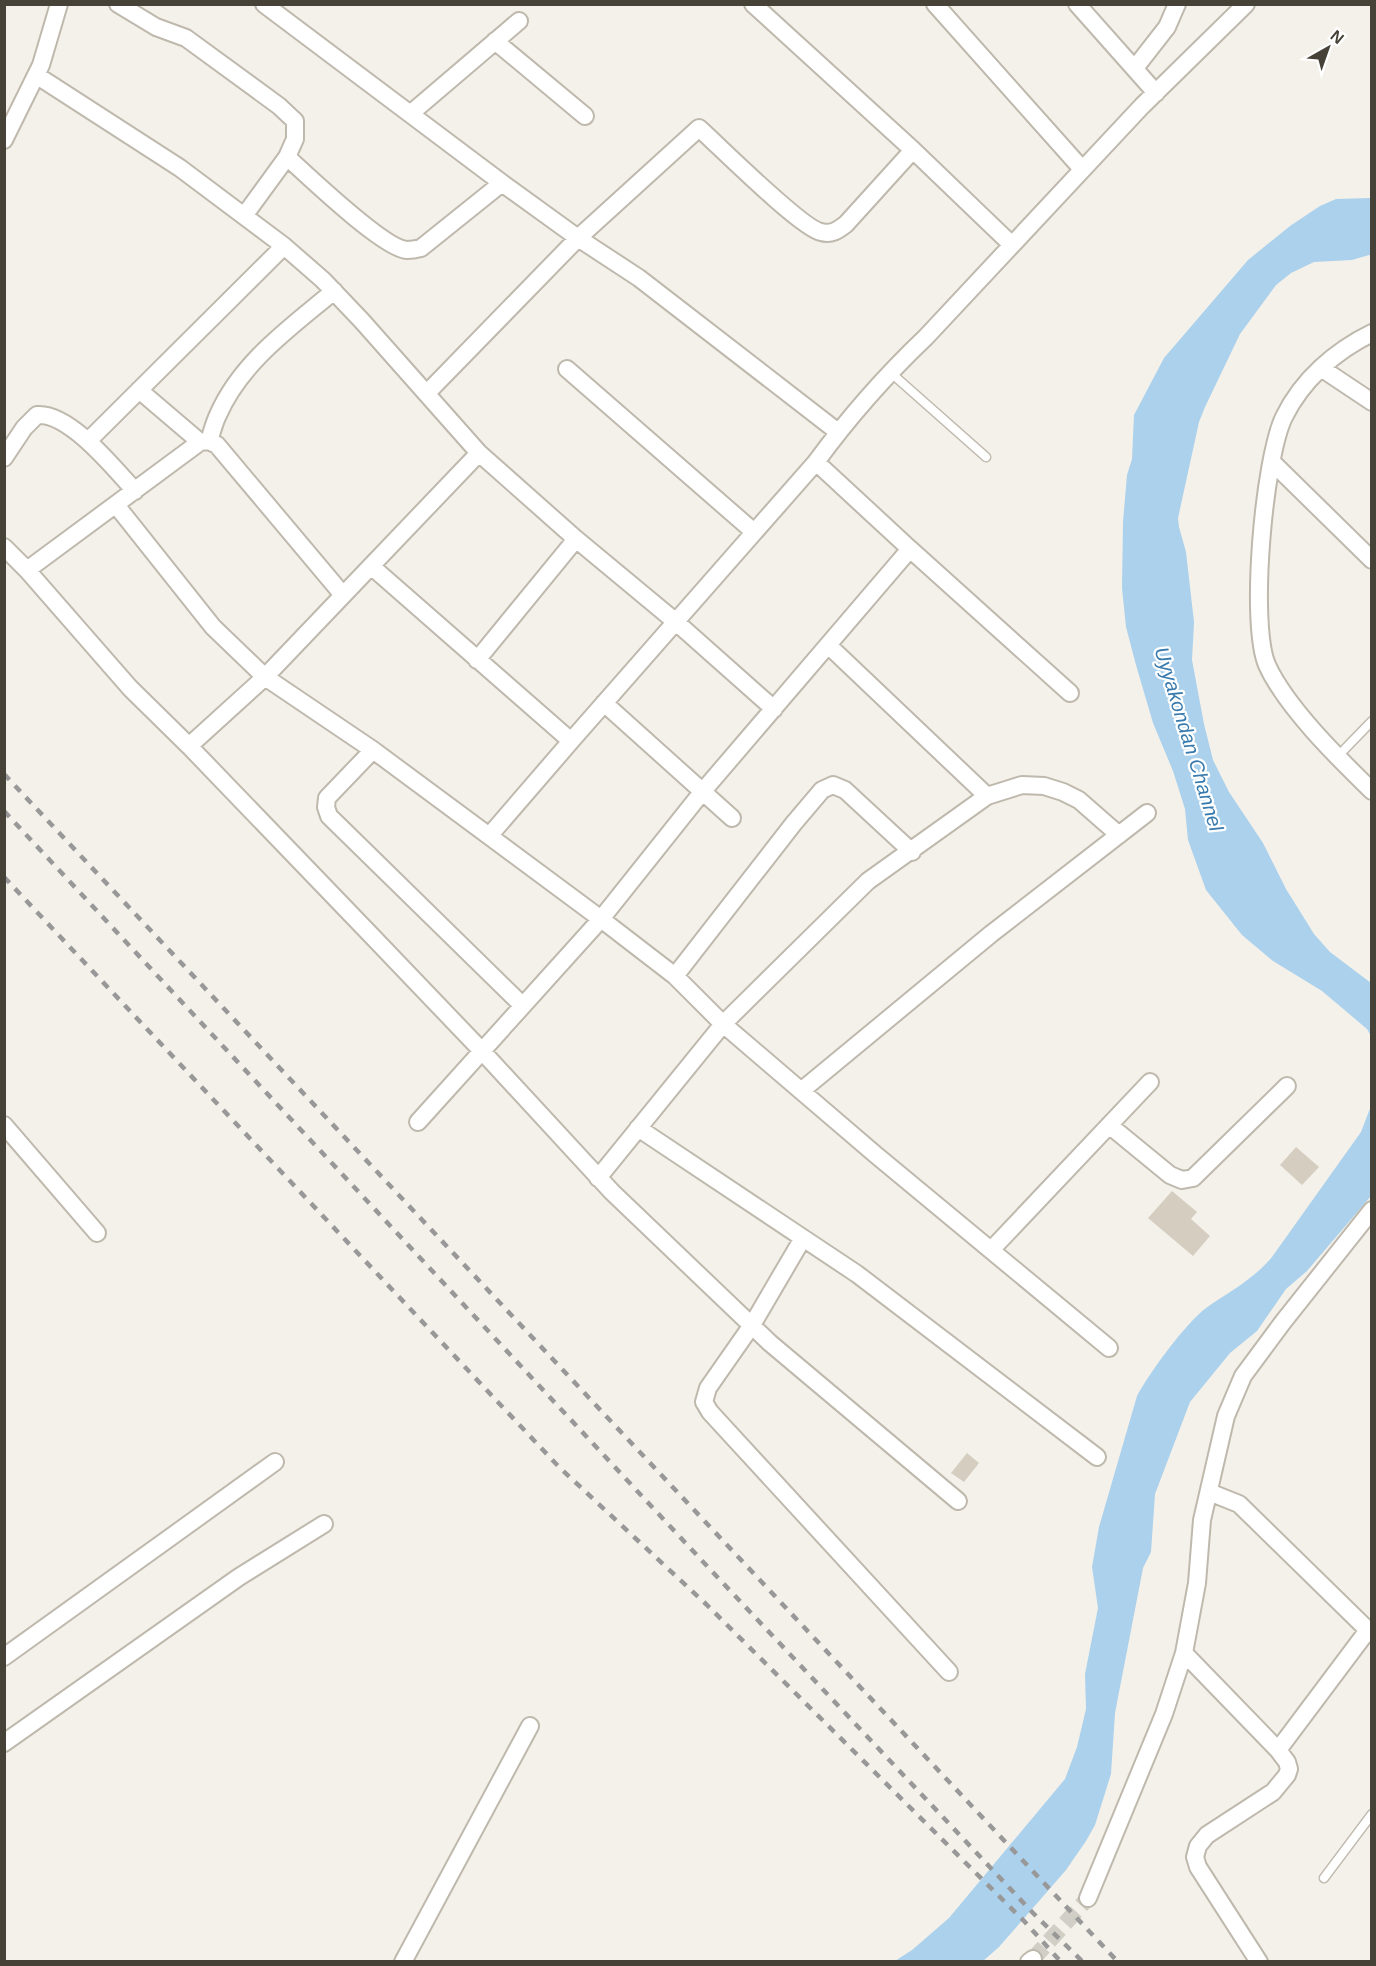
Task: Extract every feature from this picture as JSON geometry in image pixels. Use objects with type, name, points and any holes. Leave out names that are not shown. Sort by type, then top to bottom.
[{"type":"street","points":[[4,140],[41,65],[59,4]]},
{"type":"street","points":[[118,4],[156,27],[186,38],[279,106],[295,121],[295,139],[287,157],[244,216]]},
{"type":"street","points":[[264,4],[502,183],[578,238],[639,278],[838,432]]},
{"type":"street","points":[[753,4],[913,150],[1012,245]]},
{"type":"street","points":[[935,4],[1082,169]]},
{"type":"street","points":[[1077,4],[1156,93]]},
{"type":"street","points":[[1135,68],[1167,27],[1177,4]]},
{"type":"street","points":[[490,835],[816,462],[838,432],[890,371],[926,337],[1142,106],[1246,4]]},
{"type":"street","points":[[410,114],[519,21]]},
{"type":"street","points":[[495,41],[585,116]]},
{"type":"street","points":[[36,75],[180,168],[284,246],[334,291],[479,453],[774,709]]},
{"type":"street","points":[[427,393],[578,238],[699,128],[798,219],[820,232],[834,233],[846,224],[913,150]]},
{"type":"street","points":[[287,157],[361,222],[389,243],[406,250],[421,248],[502,183]]},
{"type":"street","points":[[88,441],[284,246]]},
{"type":"street","points":[[27,570],[205,442],[234,385],[262,351],[334,291]]},
{"type":"street","points":[[1371,333],[1340,352],[1301,389],[1284,417],[1276,436],[1266,490],[1259,621],[1261,646],[1267,664],[1280,687],[1299,712],[1371,791]]},
{"type":"street","points":[[1321,368],[1371,402]]},
{"type":"street","points":[[567,369],[754,532]]},
{"type":"street","points":[[139,390],[205,442],[217,446],[343,595]]},
{"type":"street","points":[[4,458],[24,428],[37,415],[54,417],[88,441],[135,491]]},
{"type":"street","points":[[189,746],[265,677],[479,453]]},
{"type":"street","points":[[816,462],[1070,693]]},
{"type":"street","points":[[1272,462],[1371,560]]},
{"type":"street","points":[[116,505],[213,627],[265,677],[373,750],[490,835],[675,976],[723,1024],[876,1155],[1109,1348]]},
{"type":"street","points":[[477,660],[576,539]]},
{"type":"street","points":[[4,547],[27,570],[130,688],[189,746],[481,1050],[598,1178],[752,1325],[958,1501]]},
{"type":"street","points":[[418,1122],[601,919],[703,791],[910,549]]},
{"type":"street","points":[[371,566],[571,741]]},
{"type":"street","points":[[828,645],[987,796]]},
{"type":"street","points":[[604,703],[732,818]]},
{"type":"street","points":[[373,750],[327,798],[326,807],[329,816],[522,1005]]},
{"type":"street","points":[[675,976],[780,840],[822,790],[833,785],[845,790],[912,852]]},
{"type":"street","points":[[598,1178],[723,1024],[868,881],[912,852],[987,796],[1022,785],[1044,786],[1079,800],[1119,835]]},
{"type":"street","points":[[801,1090],[991,933],[1147,813]]},
{"type":"street","points":[[992,1249],[1149,1082]]},
{"type":"street","points":[[1109,1125],[1170,1175],[1182,1180],[1193,1178],[1287,1086]]},
{"type":"street","points":[[4,1125],[97,1233]]},
{"type":"street","points":[[638,1128],[858,1274],[1097,1457]]},
{"type":"street","points":[[1088,1898],[1164,1714],[1184,1653],[1197,1583],[1202,1520],[1226,1416],[1243,1376],[1282,1322],[1371,1210]]},
{"type":"street","points":[[803,1238],[752,1325],[708,1388],[704,1402],[710,1412],[949,1672]]},
{"type":"street","points":[[4,1657],[275,1462]]},
{"type":"street","points":[[1209,1492],[1239,1504],[1370,1632],[1278,1750]]},
{"type":"street","points":[[4,1743],[239,1577],[324,1524]]},
{"type":"street","points":[[1184,1653],[1278,1750],[1289,1769],[1273,1792],[1207,1835],[1198,1846],[1195,1857],[1198,1867],[1259,1962]]},
{"type":"street","points":[[403,1962],[530,1726]]},
{"type":"lane","points":[[890,371],[986,457]]},
{"type":"lane","points":[[1338,756],[1371,721]]},
{"type":"lane","points":[[1324,1878],[1371,1814]]},
{"type":"water","name":"Uyyakondan Channel","points":[[1371,198],[1371,256],[1352,260],[1314,262],[1291,273],[1276,285],[1240,334],[1199,422],[1178,518],[1186,552],[1194,622],[1192,660],[1213,760],[1229,792],[1263,843],[1286,889],[1314,934],[1330,952],[1371,983],[1371,1036],[1367,1029],[1322,991],[1273,961],[1242,935],[1206,890],[1188,840],[1185,809],[1173,771],[1153,723],[1136,665],[1126,627],[1122,588],[1123,522],[1127,475],[1132,459],[1134,415],[1164,358],[1248,260],[1290,226],[1320,206],[1336,199]]},
{"type":"water","points":[[1371,1106],[1371,1196],[1307,1271],[1286,1289],[1257,1331],[1230,1353],[1190,1402],[1155,1494],[1151,1552],[1143,1568],[1115,1713],[1111,1774],[1095,1825],[1066,1870],[999,1947],[983,1961],[895,1961],[912,1950],[949,1918],[1065,1779],[1077,1747],[1086,1709],[1085,1674],[1098,1608],[1092,1567],[1099,1527],[1137,1396],[1150,1374],[1188,1325],[1206,1308],[1249,1279],[1272,1257],[1361,1132]]},
{"type":"building","points":[[1296,1147],[1319,1167],[1302,1185],[1280,1165]]},
{"type":"building","points":[[1172,1191],[1197,1212],[1191,1219],[1210,1236],[1193,1256],[1148,1218]]},
{"type":"building","points":[[967,1453],[979,1463],[964,1482],[951,1473]]},
{"type":"tunnel","points":[[1033,1959],[1088,1898]]},
{"type":"railway","points":[[4,774],[1118,1962]]},
{"type":"railway","points":[[4,811],[707,1566],[1033,1913],[1083,1962]]},
{"type":"railway","points":[[4,877],[559,1467],[707,1605],[1025,1922],[1061,1962]]}]
